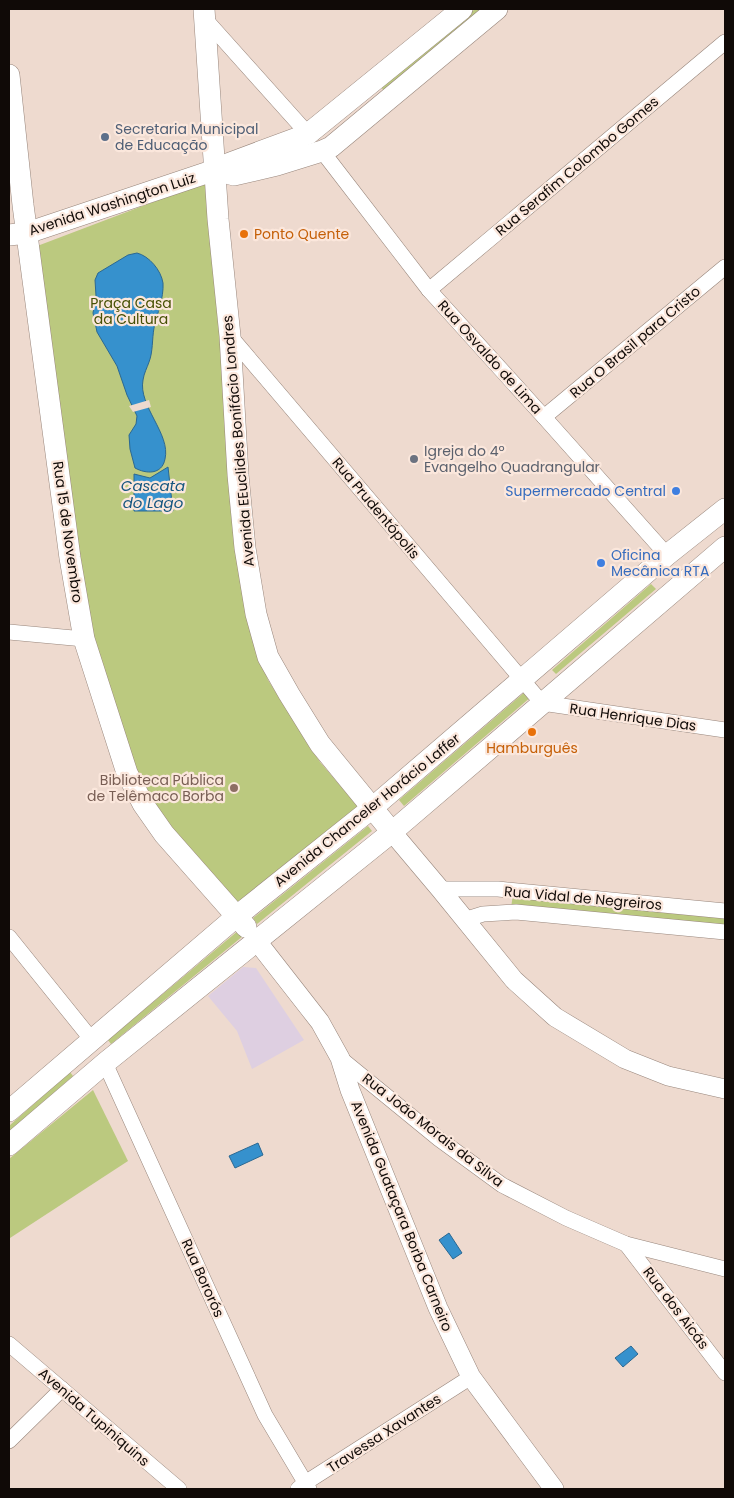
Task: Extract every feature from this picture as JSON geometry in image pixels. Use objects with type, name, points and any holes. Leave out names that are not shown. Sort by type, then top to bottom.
[{"type":"main road","name":"Avenida Washington Luiz","points":[[18,234],[215,170],[308,134],[462,9]]},
{"type":"main road","name":"Avenida Washington Luiz","points":[[215,170],[234,175],[322,152],[337,142],[498,9]]},
{"type":"main road","name":"Avenida EEuclides Bonifácio Londres","points":[[204,14],[212,147],[230,336],[238,475],[245,548],[256,614],[268,657],[320,744],[392,832]]},
{"type":"main road","name":"Rua 15 de Novembro","points":[[9,75],[18,234],[84,639],[127,773],[144,804],[164,834],[256,940]]},
{"type":"main road","name":"Avenida Chanceler Horácio Laffer","points":[[9,1111],[237,916],[372,809],[667,555],[725,509]]},
{"type":"main road","points":[[9,1145],[105,1063],[392,832],[725,547]]},
{"type":"street","points":[[204,14],[308,134]]},
{"type":"street","name":"Rua Serafim Colombo Gomes","points":[[429,290],[725,42]]},
{"type":"street","name":"Rua Osvaldo de Lima","points":[[322,152],[429,290],[667,555]]},
{"type":"street","name":"Rua O Brasil para Cristo","points":[[544,417],[725,267]]},
{"type":"street","name":"Rua Prudentópolis","points":[[230,336],[542,703]]},
{"type":"street","points":[[9,632],[84,639]]},
{"type":"street","name":"Rua Henrique Dias","points":[[542,703],[725,730]]},
{"type":"street","points":[[392,832],[514,980],[555,1017],[625,1059],[668,1076],[725,1089]]},
{"type":"street","name":"Rua Vidal de Negreiros","points":[[440,889],[498,889],[725,911]]},
{"type":"street","name":"Rua Vidal de Negreiros","points":[[464,920],[483,914],[516,912],[725,932]]},
{"type":"street","points":[[9,937],[92,1040]]},
{"type":"street","name":"Avenida Guataçara Borba Carneiro","points":[[256,940],[320,1022],[340,1058],[353,1096],[438,1308],[471,1377],[552,1488]]},
{"type":"street","name":"Rua João Morais da Silva","points":[[340,1058],[439,1139],[502,1185],[566,1218],[626,1244],[725,1269]]},
{"type":"street","name":"Rua Bororós","points":[[105,1063],[265,1415],[304,1487]]},
{"type":"street","name":"Rua dos Aicás","points":[[626,1244],[725,1373]]},
{"type":"street","name":"Avenida Tupiniquins","points":[[9,1344],[179,1489]]},
{"type":"street","name":"Travessa Xavantes","points":[[304,1487],[471,1377]]},
{"type":"street","points":[[9,1441],[62,1390]]},
{"type":"shaded area","points":[[243,967],[256,968],[304,1040],[252,1069],[237,1031],[208,996]]},
{"type":"green space","points":[[475,9],[483,9],[384,91],[381,87]]},
{"type":"green space","name":"Praça Casa da Cultura","points":[[211,180],[244,604],[268,680],[320,762],[362,811],[236,907],[149,804],[97,662],[32,248]]},
{"type":"green space","points":[[651,584],[656,589],[556,674],[552,670]]},
{"type":"green space","points":[[526,691],[532,696],[404,806],[399,800]]},
{"type":"green space","points":[[368,826],[372,831],[257,924],[253,918]]},
{"type":"green space","points":[[513,894],[725,914],[725,929],[511,908]]},
{"type":"green space","points":[[239,930],[243,936],[111,1044],[108,1040]]},
{"type":"green space","points":[[70,1072],[73,1076],[9,1132],[9,1126]]},
{"type":"green space","points":[[93,1090],[128,1161],[10,1238],[9,1159]]},
{"type":"water","points":[[137,253],[146,257],[154,264],[160,273],[163,283],[151,354],[143,380],[145,400],[166,449],[165,459],[161,468],[153,472],[135,468],[130,449],[129,435],[136,424],[137,416],[117,366],[97,332],[93,313],[96,296],[95,280],[98,273],[128,255]]},
{"type":"water","name":"Cascata do Lago","points":[[168,467],[173,511],[134,511],[134,474],[150,478]]},
{"type":"water","points":[[258,1143],[263,1155],[235,1168],[229,1156]]},
{"type":"water","points":[[449,1233],[462,1253],[453,1259],[439,1240]]},
{"type":"water","points":[[631,1346],[638,1354],[623,1367],[615,1358]]},
{"type":"pier","points":[[149,400],[151,407],[133,412],[129,406]]},
{"type":"place","name":"Secretaria Municipal de Educação","points":[[105,137]]},
{"type":"place","name":"Ponto Quente","points":[[244,234]]},
{"type":"place","name":"Igreja do 4º Evangelho Quadrangular","points":[[414,459]]},
{"type":"place","name":"Supermercado Central","points":[[676,491]]},
{"type":"place","name":"Oficina Mecânica RTA","points":[[601,563]]},
{"type":"place","name":"Hamburguês","points":[[532,732]]},
{"type":"place","name":"Biblioteca Pública de Telêmaco Borba","points":[[234,788]]}]
